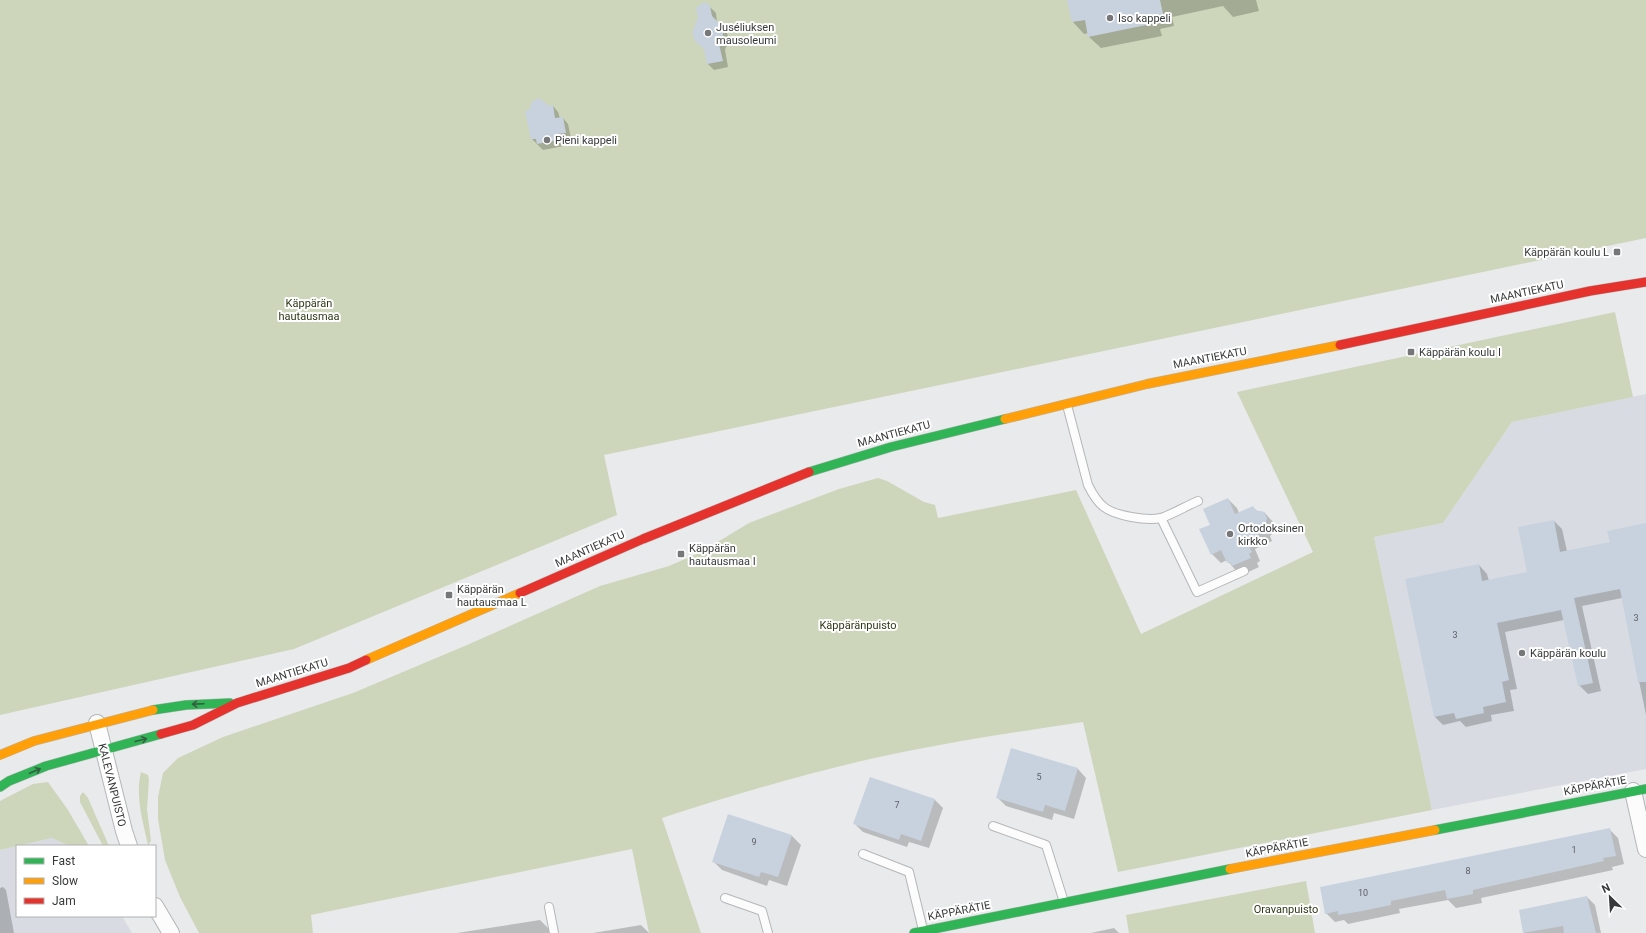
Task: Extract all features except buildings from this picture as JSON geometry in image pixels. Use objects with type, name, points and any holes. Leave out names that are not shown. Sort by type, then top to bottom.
[{"type":"main road","name":"MAANTIEKATU","points":[[1590,291],[1646,274]]},
{"type":"main road","name":"MAANTIEKATU","points":[[0,787],[9,781],[46,766],[193,725],[237,703],[349,668],[643,539],[816,469],[891,447],[1147,384],[1590,291],[1646,282]]},
{"type":"main road","name":"MAANTIEKATU","points":[[0,755],[34,741],[97,723],[153,710],[186,705],[237,703]]},
{"type":"main road","name":"KÄPPÄRÄTIE","points":[[914,933],[1639,790]]},
{"type":"street","name":"KALEVANPUISTO","points":[[97,723],[129,845]]},
{"type":"street","points":[[1639,790],[1646,849]]},
{"type":"street","points":[[156,908],[171,933]]},
{"type":"lane","points":[[1066,403],[1088,485],[1094,496],[1104,508],[1141,519],[1161,518],[1198,501]]},
{"type":"lane","points":[[1161,518],[1197,592],[1244,571]]},
{"type":"lane","points":[[993,826],[1046,845],[1064,903]]},
{"type":"lane","points":[[863,854],[909,872],[923,931]]},
{"type":"lane","points":[[726,898],[762,912],[768,933]]},
{"type":"lane","points":[[549,907],[554,933]]},
{"type":"shaded area","name":"Käppärän koulu","points":[[1646,394],[1646,769],[1432,810],[1374,537],[1443,523],[1512,422]]},
{"type":"shaded area","points":[[52,838],[67,845],[21,845]]},
{"type":"shaded area","points":[[16,846],[16,917],[123,917],[132,933],[0,933],[0,850]]},
{"type":"green space","name":"Käppärän hautausmaa","points":[[0,0],[1646,0],[1646,238],[604,455],[617,515],[294,649],[0,715]]},
{"type":"green space","name":"Käppäränpuisto","points":[[1615,312],[1633,397],[1512,422],[1443,523],[1374,537],[1432,810],[1118,872],[1083,722],[1026,730],[913,750],[857,762],[759,788],[662,818],[701,933],[649,933],[632,849],[311,915],[313,933],[199,933],[180,897],[165,860],[158,819],[158,797],[163,773],[178,758],[223,737],[353,693],[467,645],[600,586],[669,566],[701,552],[749,523],[839,489],[878,478],[887,481],[924,502],[935,505],[938,518],[1076,490],[1141,634],[1313,552],[1237,392]]},
{"type":"green space","points":[[141,772],[148,775],[149,780],[147,809],[151,841],[148,845],[139,799],[139,781]]},
{"type":"green space","points":[[48,782],[68,810],[88,845],[67,845],[52,838],[16,845],[16,846],[0,850],[0,801],[33,784]]},
{"type":"green space","points":[[83,792],[88,798],[109,845],[102,845],[80,802],[80,796]]},
{"type":"green space","name":"Oravanpuisto","points":[[1306,881],[1315,933],[1129,933],[1126,915]]},
{"type":"traffic: fast","points":[[809,472],[891,447],[1005,419]]},
{"type":"traffic: fast","points":[[153,710],[186,705],[230,703]]},
{"type":"traffic: fast","points":[[0,787],[9,781],[46,766],[161,734]]},
{"type":"traffic: fast","points":[[1435,830],[1646,789]]},
{"type":"traffic: fast","points":[[914,933],[1230,869]]},
{"type":"traffic: slow","points":[[1005,419],[1147,384],[1340,345]]},
{"type":"traffic: slow","points":[[366,660],[520,593]]},
{"type":"traffic: slow","points":[[0,755],[34,741],[153,710]]},
{"type":"traffic: slow","points":[[1230,869],[1435,830]]},
{"type":"traffic: jam","points":[[1340,345],[1590,291],[1646,282]]},
{"type":"traffic: jam","points":[[520,593],[643,539],[809,472]]},
{"type":"traffic: jam","points":[[161,734],[193,725],[237,703],[349,668],[366,660]]},
{"type":"place","name":"Iso kappeli","points":[[1110,18]]},
{"type":"place","name":"Juséliuksen mausoleumi","points":[[708,33]]},
{"type":"place","name":"Pieni kappeli","points":[[547,140]]},
{"type":"place","name":"Käppärän koulu L","points":[[1617,252]]},
{"type":"place","name":"Käppärän koulu I","points":[[1411,352]]},
{"type":"place","name":"Ortodoksinen kirkko","points":[[1230,534]]},
{"type":"place","name":"Käppärän hautausmaa I","points":[[681,554]]},
{"type":"place","name":"Käppärän hautausmaa L","points":[[449,595]]},
{"type":"place","name":"Käppärän koulu","points":[[1522,653]]}]
